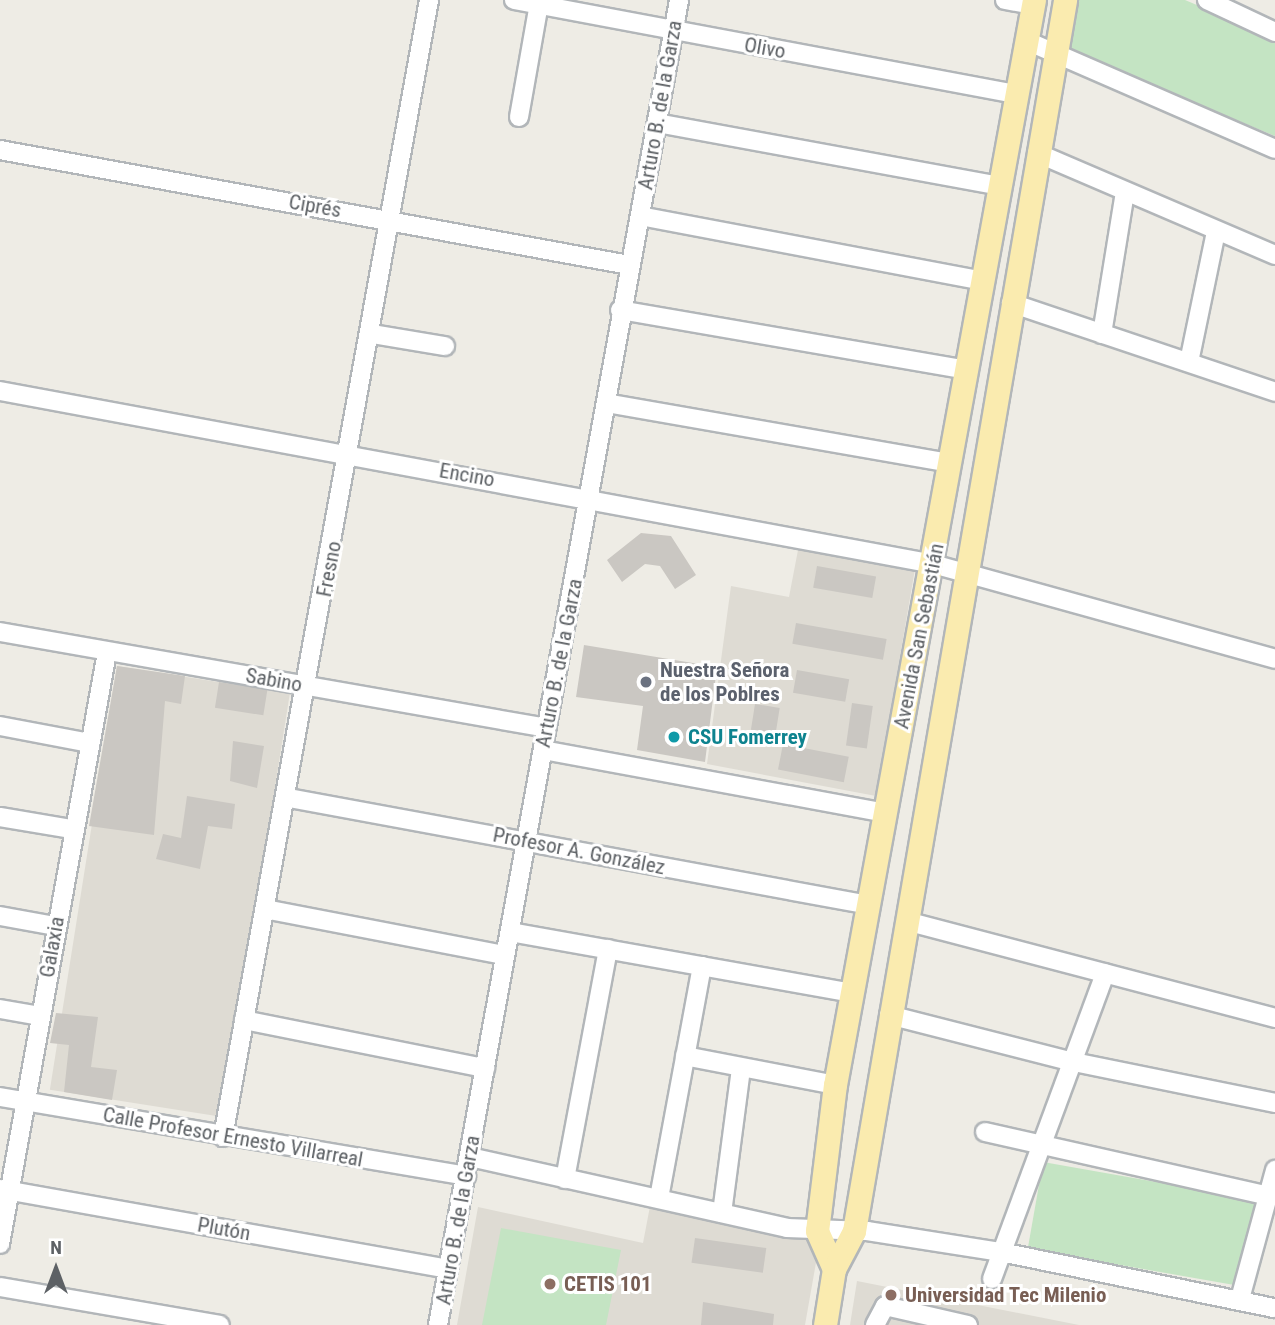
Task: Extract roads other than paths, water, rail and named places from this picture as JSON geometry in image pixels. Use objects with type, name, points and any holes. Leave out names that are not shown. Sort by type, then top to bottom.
[{"type":"main road","name":"Avenida San Sebastián","points":[[835,1231],[889,1016],[1065,0]]},
{"type":"main road","name":"Avenida San Sebastián","points":[[825,1325],[834,1269],[835,1085],[933,565],[1034,3]]},
{"type":"main road","points":[[834,1269],[835,1231]]},
{"type":"street","name":"Fresno","points":[[223,1137],[265,909],[289,799],[307,685],[352,454],[429,0]]},
{"type":"street","name":"Arturo B. de la Garza","points":[[439,1325],[590,497],[620,310],[679,0]]},
{"type":"street","points":[[1005,0],[1034,3]]},
{"type":"street","points":[[1207,0],[1275,32]]},
{"type":"street","name":"Olivo","points":[[528,2],[1016,93]]},
{"type":"street","points":[[519,117],[528,2]]},
{"type":"street","points":[[1027,41],[1275,149]]},
{"type":"street","points":[[657,123],[1000,186]]},
{"type":"street","name":"Ciprés","points":[[0,150],[391,219],[629,265]]},
{"type":"street","points":[[1037,153],[1216,232],[1275,255]]},
{"type":"street","points":[[1102,334],[1125,192]]},
{"type":"street","points":[[640,216],[984,281]]},
{"type":"street","points":[[1189,362],[1216,232]]},
{"type":"street","points":[[1011,303],[1273,390]]},
{"type":"street","points":[[620,310],[967,370]]},
{"type":"street","points":[[373,334],[446,346]]},
{"type":"street","name":"Encino","points":[[0,391],[590,497],[933,565],[1275,659]]},
{"type":"street","points":[[606,403],[950,463]]},
{"type":"street","name":"Sabino","points":[[0,632],[547,728]]},
{"type":"street","name":"Galaxia","points":[[0,1244],[4,1190],[107,652]]},
{"type":"street","points":[[0,726],[90,743]]},
{"type":"street","points":[[543,750],[885,813]]},
{"type":"street","name":"Profesor A. González","points":[[289,799],[869,905]]},
{"type":"street","points":[[0,817],[72,829]]},
{"type":"street","points":[[265,909],[505,955]]},
{"type":"street","points":[[0,916],[55,926]]},
{"type":"street","points":[[906,921],[1275,1018]]},
{"type":"street","points":[[510,932],[853,993]]},
{"type":"street","points":[[565,1179],[608,949]]},
{"type":"street","points":[[659,1198],[702,966]]},
{"type":"street","points":[[992,1279],[1069,1062],[1105,973]]},
{"type":"street","points":[[0,1009],[39,1016]]},
{"type":"street","points":[[889,1016],[1069,1062],[1275,1103]]},
{"type":"street","points":[[244,1020],[485,1068]]},
{"type":"street","points":[[685,1056],[741,1069],[835,1085]]},
{"type":"street","points":[[722,1213],[741,1069]]},
{"type":"street","name":"Calle Profesor Ernesto Villarreal","points":[[0,1097],[223,1137],[466,1176]]},
{"type":"street","points":[[985,1132],[1040,1147],[1268,1196]]},
{"type":"street","points":[[470,1157],[722,1213],[835,1231],[1001,1252],[1275,1308]]},
{"type":"street","points":[[1240,1299],[1275,1170]]},
{"type":"street","name":"Plutón","points":[[4,1190],[448,1269]]},
{"type":"street","points":[[0,1287],[220,1325]]},
{"type":"street","points":[[875,1325],[885,1306],[968,1325]]},
{"type":"place","name":"Nuestra Señora de los Poblres","points":[[646,682]]},
{"type":"place","name":"CSU Fomerrey","points":[[674,737]]},
{"type":"place","name":"CETIS 101","points":[[550,1284]]},
{"type":"place","name":"Universidad Tec Milenio","points":[[891,1295]]}]
